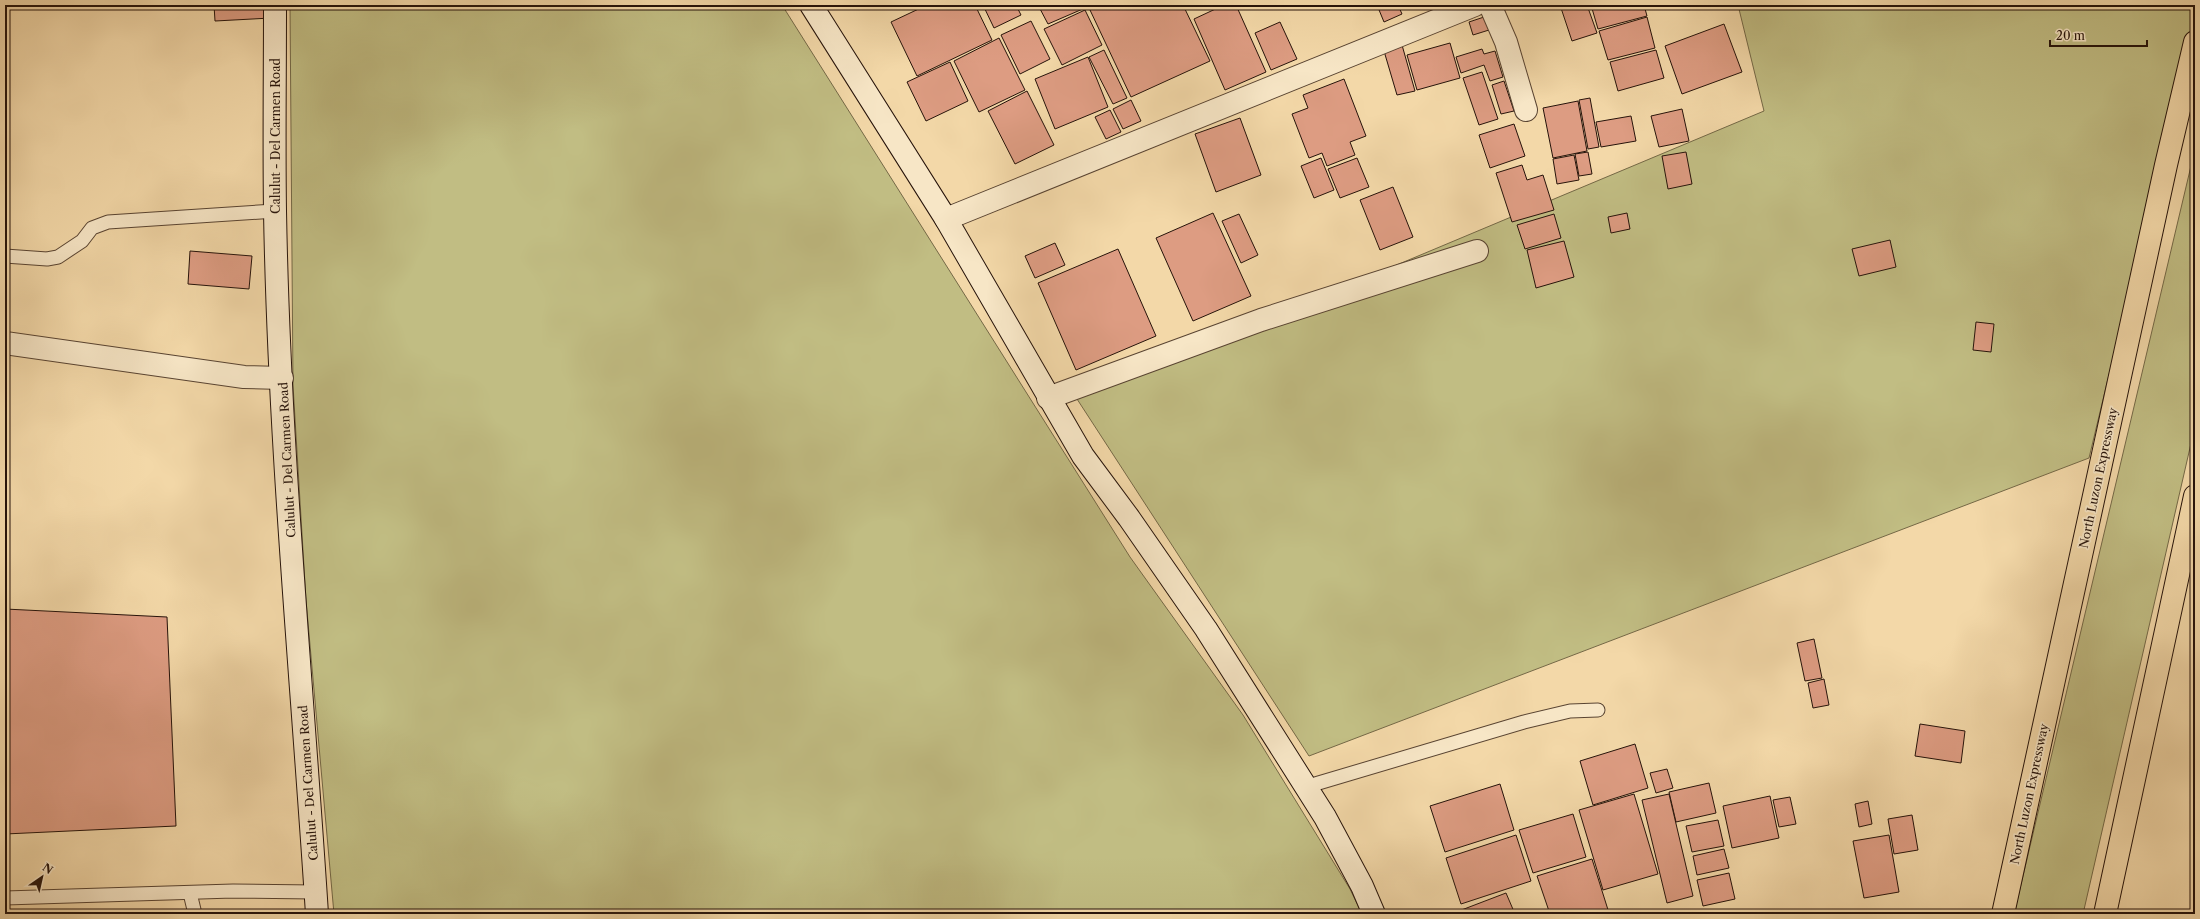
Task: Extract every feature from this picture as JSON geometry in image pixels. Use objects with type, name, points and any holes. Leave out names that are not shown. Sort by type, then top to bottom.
[{"type":"highway","name":"North Luzon Expressway","points":[[2003,914],[2161,188],[2195,42]]},
{"type":"highway","points":[[2105,914],[2195,496]]},
{"type":"street","name":"Calulut - Del Carmen Road","points":[[275,5],[275,211],[287,487],[317,914]]},
{"type":"street","points":[[811,5],[946,219],[1048,398],[1083,456],[1130,518],[1206,629],[1325,817],[1362,886],[1374,914]]},
{"type":"street","points":[[946,219],[1475,5]]},
{"type":"street","points":[[1490,5],[1506,42],[1526,110]]},
{"type":"street","points":[[1048,398],[1261,320],[1477,250]]},
{"type":"street","points":[[5,343],[244,377],[282,378]]},
{"type":"lane","points":[[5,256],[47,259],[58,257],[82,241],[92,228],[108,222],[275,211]]},
{"type":"lane","points":[[1305,787],[1524,722],[1570,711],[1598,710]]},
{"type":"lane","points":[[190,892],[195,914]]},
{"type":"lane","points":[[5,898],[190,892],[315,892]]},
{"type":"shaded area","points":[[290,5],[782,5],[1130,557],[1243,715],[1350,889],[1362,914],[334,914],[306,600],[293,385]]},
{"type":"shaded area","points":[[1738,5],[2195,5],[2190,36],[2089,458],[1309,756],[1077,399],[1764,111]]},
{"type":"shaded area","points":[[2195,149],[2195,426],[2083,914],[2014,914]]},
{"type":"building","points":[[214,5],[270,5],[271,18],[215,21]]},
{"type":"building","points":[[927,5],[975,5],[992,40],[917,76],[891,22]]},
{"type":"building","points":[[983,5],[1016,5],[1021,15],[994,28]]},
{"type":"building","points":[[1038,5],[1084,5],[1085,8],[1048,24]]},
{"type":"building","points":[[1101,5],[1183,5],[1210,61],[1131,97],[1090,10]]},
{"type":"building","points":[[1224,5],[1236,5],[1266,72],[1225,90],[1194,19]]},
{"type":"building","points":[[1377,5],[1398,5],[1402,14],[1384,22]]},
{"type":"building","points":[[1571,5],[1587,5],[1597,33],[1572,41],[1561,8]]},
{"type":"building","points":[[1591,5],[1644,5],[1647,16],[1598,29]]},
{"type":"building","points":[[1085,10],[1102,45],[1062,65],[1044,29]]},
{"type":"building","points":[[1484,17],[1489,30],[1473,35],[1469,22]]},
{"type":"building","points":[[1647,17],[1655,48],[1608,60],[1599,31]]},
{"type":"building","points":[[1031,21],[1050,59],[1020,74],[1001,35]]},
{"type":"building","points":[[1280,22],[1297,59],[1271,70],[1255,33]]},
{"type":"building","points":[[1724,24],[1742,72],[1682,94],[1665,46]]},
{"type":"building","points":[[999,38],[1025,90],[979,112],[954,61]]},
{"type":"building","points":[[1450,43],[1460,78],[1417,90],[1407,55]]},
{"type":"building","points":[[1402,45],[1415,91],[1397,95],[1384,51]]},
{"type":"building","points":[[1482,49],[1484,54],[1495,51],[1503,77],[1490,81],[1484,65],[1461,73],[1456,57]]},
{"type":"building","points":[[1104,50],[1127,98],[1113,104],[1089,57]]},
{"type":"building","points":[[1656,50],[1664,78],[1618,91],[1610,62]]},
{"type":"building","points":[[1088,57],[1108,107],[1055,129],[1035,79]]},
{"type":"building","points":[[950,62],[968,101],[926,121],[907,82]]},
{"type":"building","points":[[1482,72],[1498,119],[1479,125],[1463,78]]},
{"type":"building","points":[[1344,79],[1366,136],[1350,142],[1355,155],[1327,166],[1322,153],[1309,158],[1292,114],[1308,108],[1303,95]]},
{"type":"building","points":[[1504,81],[1514,111],[1501,114],[1492,85]]},
{"type":"building","points":[[1027,91],[1054,145],[1015,164],[988,111]]},
{"type":"building","points":[[1590,98],[1599,147],[1588,149],[1579,100]]},
{"type":"building","points":[[1131,100],[1141,121],[1123,129],[1113,109]]},
{"type":"building","points":[[1578,101],[1587,151],[1553,158],[1543,108]]},
{"type":"building","points":[[1682,109],[1689,141],[1659,147],[1651,116]]},
{"type":"building","points":[[1110,110],[1121,132],[1106,139],[1095,117]]},
{"type":"building","points":[[1631,116],[1636,141],[1601,147],[1596,122]]},
{"type":"building","points":[[1240,118],[1261,175],[1216,192],[1195,134]]},
{"type":"building","points":[[1514,124],[1525,156],[1490,168],[1479,135]]},
{"type":"building","points":[[1588,152],[1592,174],[1579,176],[1575,154]]},
{"type":"building","points":[[1686,152],[1692,184],[1668,189],[1662,156]]},
{"type":"building","points":[[1574,155],[1579,180],[1557,184],[1553,159]]},
{"type":"building","points":[[1321,158],[1334,190],[1314,198],[1301,166]]},
{"type":"building","points":[[1357,158],[1369,187],[1340,198],[1328,169]]},
{"type":"building","points":[[1522,165],[1527,180],[1543,175],[1554,210],[1512,222],[1496,173]]},
{"type":"building","points":[[1393,187],[1413,237],[1380,250],[1360,200]]},
{"type":"building","points":[[1213,213],[1251,296],[1193,321],[1156,238]]},
{"type":"building","points":[[1627,213],[1630,229],[1611,233],[1608,217]]},
{"type":"building","points":[[1239,214],[1258,255],[1241,263],[1222,221]]},
{"type":"building","points":[[1554,214],[1561,238],[1525,249],[1517,225]]},
{"type":"building","points":[[1890,240],[1896,267],[1859,276],[1852,249]]},
{"type":"building","points":[[1564,241],[1574,277],[1536,288],[1527,250]]},
{"type":"building","points":[[1055,243],[1065,265],[1035,278],[1025,256]]},
{"type":"building","points":[[1118,249],[1156,336],[1076,370],[1038,283]]},
{"type":"building","points":[[190,251],[252,256],[249,289],[188,284]]},
{"type":"building","points":[[1976,322],[1994,324],[1991,352],[1973,350]]},
{"type":"building","points":[[5,609],[167,617],[176,826],[5,834]]},
{"type":"building","points":[[1814,639],[1822,678],[1805,681],[1797,643]]},
{"type":"building","points":[[1824,679],[1829,705],[1813,708],[1808,683]]},
{"type":"building","points":[[1920,724],[1965,731],[1961,763],[1915,756]]},
{"type":"building","points":[[1635,744],[1648,788],[1593,805],[1580,761]]},
{"type":"building","points":[[1667,769],[1673,788],[1656,793],[1650,773]]},
{"type":"building","points":[[1709,783],[1716,813],[1676,822],[1669,792]]},
{"type":"building","points":[[1500,784],[1514,830],[1445,852],[1430,806]]},
{"type":"building","points":[[1634,794],[1658,874],[1603,890],[1579,810]]},
{"type":"building","points":[[1669,794],[1693,896],[1667,903],[1642,800]]},
{"type":"building","points":[[1770,796],[1779,838],[1732,848],[1723,806]]},
{"type":"building","points":[[1790,797],[1796,824],[1779,827],[1773,800]]},
{"type":"building","points":[[1868,801],[1872,824],[1859,827],[1855,804]]},
{"type":"building","points":[[1573,814],[1586,857],[1533,873],[1519,830]]},
{"type":"building","points":[[1912,815],[1918,850],[1894,854],[1888,819]]},
{"type":"building","points":[[1718,820],[1724,846],[1692,852],[1686,826]]},
{"type":"building","points":[[1516,835],[1531,881],[1461,904],[1446,858]]},
{"type":"building","points":[[1889,835],[1899,892],[1864,898],[1853,841]]},
{"type":"building","points":[[1724,849],[1729,868],[1697,875],[1693,856]]},
{"type":"building","points":[[1592,859],[1609,913],[1550,914],[1537,876]]},
{"type":"building","points":[[1729,873],[1735,899],[1703,906],[1697,880]]},
{"type":"building","points":[[1506,893],[1515,914],[1451,914]]}]
